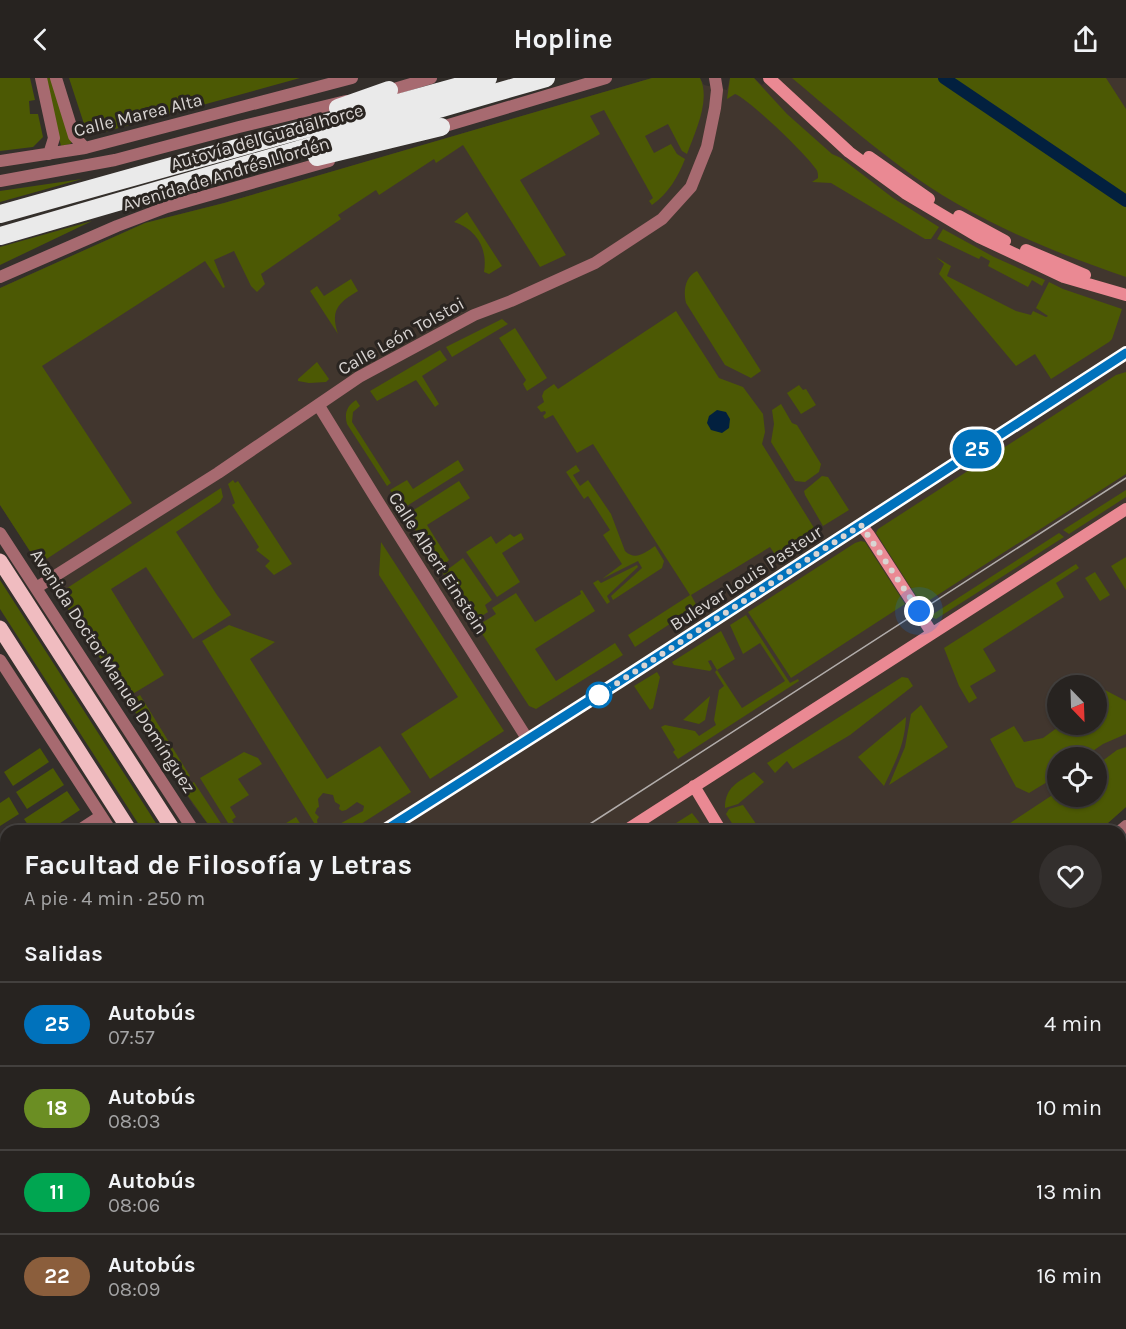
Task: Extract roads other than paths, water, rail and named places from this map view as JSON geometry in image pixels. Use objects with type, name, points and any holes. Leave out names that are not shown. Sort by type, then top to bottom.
[{"type":"highway","name":"Autovía del Guadalhorce","points":[[0,214],[488,78]]},
{"type":"highway","name":"Autovía del Guadalhorce","points":[[0,236],[546,78]]},
{"type":"highway","points":[[139,174],[181,157],[389,90]]},
{"type":"highway","points":[[87,210],[441,127]]},
{"type":"main road","name":"Avenida Doctor Manuel Domínguez","points":[[0,561],[170,825]]},
{"type":"main road","points":[[0,628],[126,825]]},
{"type":"street","points":[[41,78],[54,138],[49,154]]},
{"type":"street","points":[[56,78],[74,136],[85,148]]},
{"type":"street","name":"Calle Marea Alta","points":[[0,161],[85,148],[352,78]]},
{"type":"street","name":"Avenida de Andrés Llordén","points":[[0,181],[115,160],[431,78]]},
{"type":"street","name":"Avenida de Andrés Llordén","points":[[0,277],[117,226],[167,207],[330,161],[606,78]]},
{"type":"street","points":[[591,82],[613,78]]},
{"type":"street","name":"Calle León Tolstoi","points":[[36,588],[218,472],[359,377],[474,315],[595,263],[662,219],[691,187],[707,147],[716,99],[715,78]]},
{"type":"street","points":[[765,78],[782,84],[849,152],[914,199],[979,237],[1064,277],[1126,295]]},
{"type":"street","points":[[770,78],[782,84],[856,147],[934,202],[1001,239],[1043,258],[1126,288]]},
{"type":"street","name":"Bulevar Louis Pasteur","points":[[393,825],[1126,354]]},
{"type":"street","name":"Calle Albert Einstein","points":[[319,406],[528,740]]},
{"type":"street","points":[[634,825],[1126,509]]},
{"type":"street","points":[[861,525],[932,633]]},
{"type":"street","name":"Avenida Doctor Manuel Domínguez","points":[[0,532],[190,825]]},
{"type":"street","points":[[0,660],[107,825]]},
{"type":"street","points":[[694,786],[717,825]]},
{"type":"street","points":[[87,825],[101,816]]},
{"type":"water","points":[[717,410],[726,412],[730,419],[729,428],[722,433],[711,430],[707,423],[709,416]]},
{"type":"waterway","points":[[944,78],[1126,201]]},
{"type":"tram line","points":[[588,825],[1126,478]]}]
